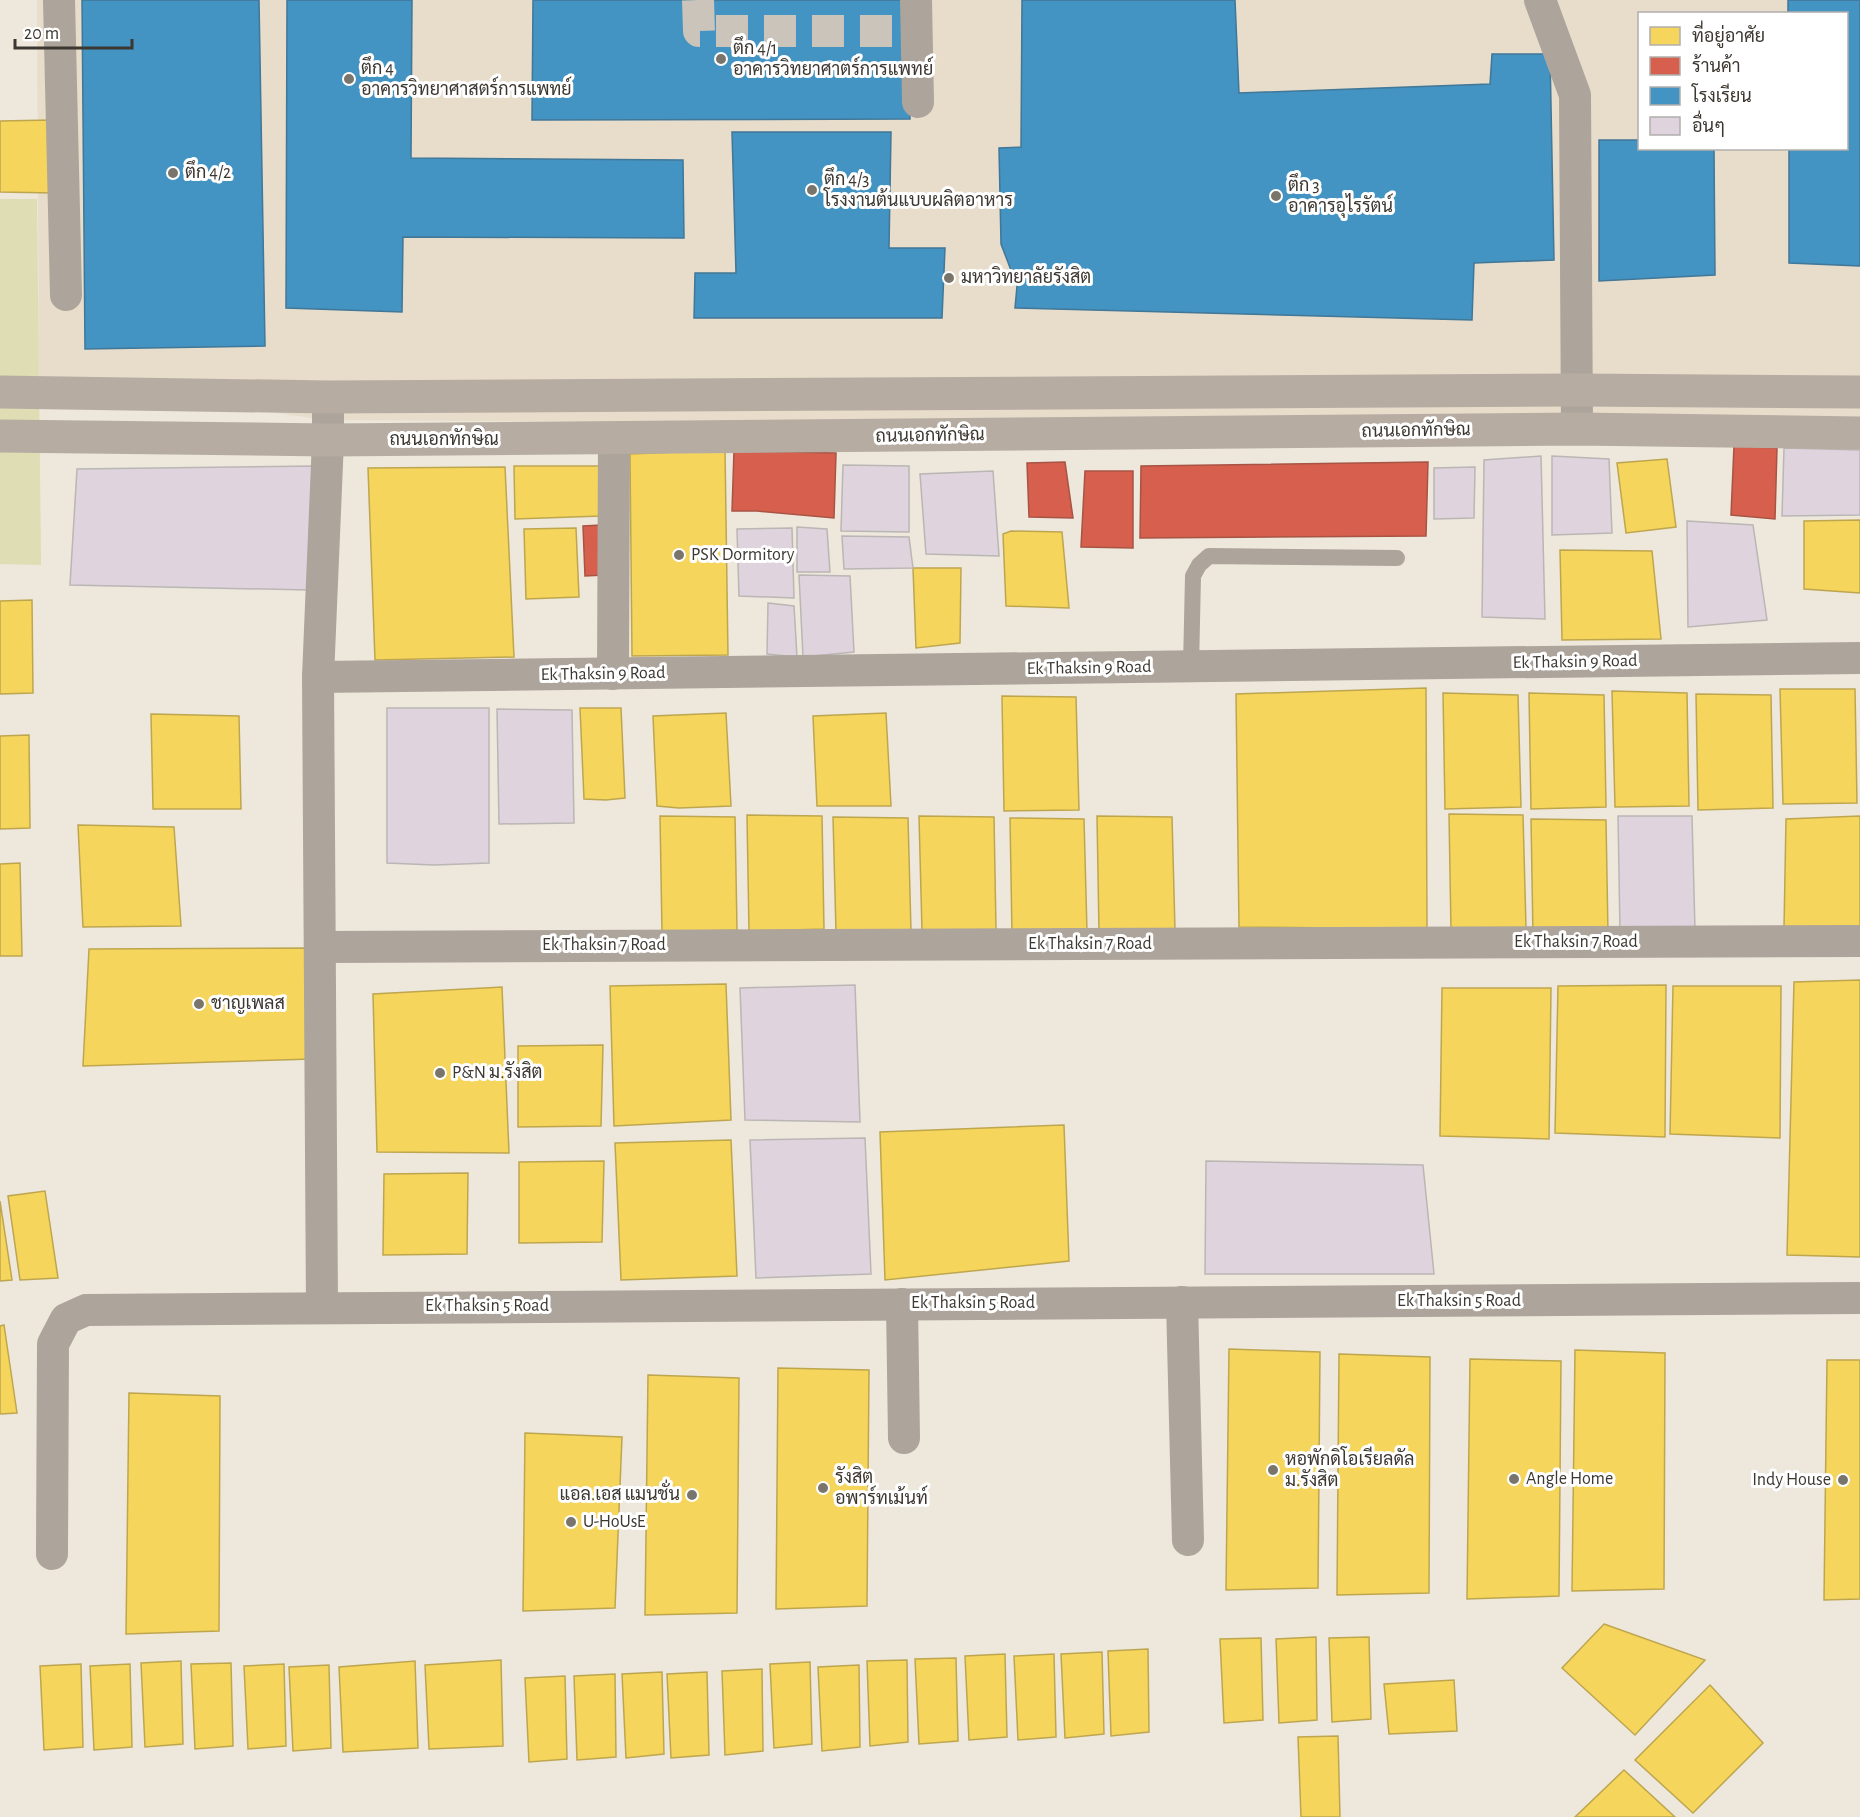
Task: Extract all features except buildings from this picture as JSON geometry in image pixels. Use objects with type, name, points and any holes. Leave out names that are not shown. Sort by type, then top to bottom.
[{"type":"street","points":[[59,0],[66,295]]},
{"type":"street","points":[[916,0],[918,102]]},
{"type":"street","points":[[1540,0],[1575,95],[1577,429]]},
{"type":"street","points":[[0,392],[328,397],[1577,390],[1860,392]]},
{"type":"street","points":[[322,1307],[318,677],[328,397]]},
{"type":"street","name":"ถนนเอกทักษิณ","points":[[0,436],[328,440],[1577,429],[1860,433]]},
{"type":"street","points":[[613,674],[614,439]]},
{"type":"street","name":"Ek Thaksin 9 Road","points":[[318,677],[1860,658]]},
{"type":"street","name":"Ek Thaksin 7 Road","points":[[320,946],[1860,941]]},
{"type":"street","name":"Ek Thaksin 5 Road","points":[[52,1554],[53,1344],[66,1319],[86,1310],[1860,1298]]},
{"type":"street","points":[[1182,1302],[1188,1540]]},
{"type":"street","points":[[902,1304],[903,1438]]},
{"type":"lane","points":[[1191,666],[1192,576],[1209,556],[1397,558]]},
{"type":"shaded area","name":"มหาวิทยาลัยรังสิต","points":[[37,0],[1860,0],[1860,427],[1577,429],[326,420],[39,379]]},
{"type":"green space","points":[[0,199],[37,199],[41,565],[0,564]]},
{"type":"tunnel","points":[[698,0],[699,31],[916,31]]},
{"type":"place","name":"ตึก 4/1 อาคารวิทยาศาตร์การแพทย์","points":[[721,59]]},
{"type":"place","name":"ตึก 4 อาคารวิทยาศาสตร์การแพทย์","points":[[349,79]]},
{"type":"place","name":"ตึก 4/2","points":[[173,173]]},
{"type":"place","name":"ตึก 4/3 โรงงานต้นแบบผลิตอาหาร","points":[[812,190]]},
{"type":"place","name":"ตึก 3 อาคารอุไรรัตน์","points":[[1276,196]]},
{"type":"place","name":"มหาวิทยาลัยรังสิต","points":[[949,278]]},
{"type":"place","name":"PSK Dormitory","points":[[679,555]]},
{"type":"place","name":"ชาญเพลส","points":[[199,1004]]},
{"type":"place","name":"P&N ม.รังสิต","points":[[440,1073]]},
{"type":"place","name":"หอพักดิโอเรียลดัล ม.รังสิต","points":[[1273,1470]]},
{"type":"place","name":"Angle Home","points":[[1514,1479]]},
{"type":"place","name":"Indy House","points":[[1843,1480]]},
{"type":"place","name":"รังสิต อพาร์ทเม้นท์","points":[[823,1488]]},
{"type":"place","name":"แอล.เอส แมนชั่น","points":[[692,1495]]},
{"type":"place","name":"U-HoUsE","points":[[571,1522]]}]
